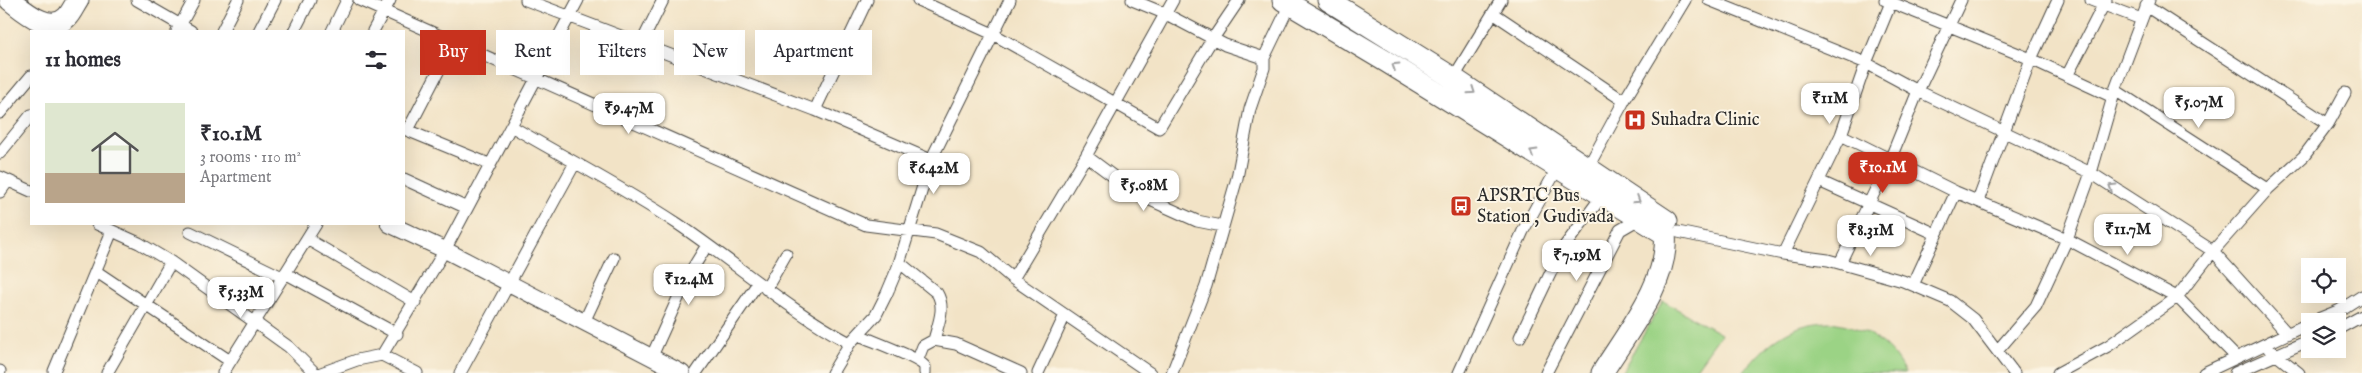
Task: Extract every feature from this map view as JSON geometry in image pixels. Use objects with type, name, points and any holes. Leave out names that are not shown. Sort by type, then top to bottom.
[{"type":"highway","points":[[10,0],[50,27],[67,17],[78,0]]},
{"type":"highway","points":[[1328,0],[1453,78],[1562,161],[1602,196],[1639,219],[1672,233]]},
{"type":"highway","points":[[1287,2],[1442,97],[1562,161],[1587,169],[1641,202],[1672,233],[1679,245],[1664,289],[1616,373]]},
{"type":"highway","points":[[1602,373],[1659,279],[1672,233]]},
{"type":"street","points":[[137,0],[150,3],[183,29],[194,0]]},
{"type":"street","points":[[223,30],[238,0]]},
{"type":"street","points":[[260,30],[275,0]]},
{"type":"street","points":[[295,30],[310,0]]},
{"type":"street","points":[[332,30],[347,0]]},
{"type":"street","points":[[359,0],[424,30]]},
{"type":"street","points":[[374,30],[390,0]]},
{"type":"street","points":[[526,0],[609,30]]},
{"type":"street","points":[[382,355],[397,334],[445,250],[489,164],[537,80],[578,0]]},
{"type":"street","points":[[648,30],[663,0]]},
{"type":"street","points":[[815,110],[867,0]]},
{"type":"street","points":[[920,0],[992,34],[1159,128],[1239,0]]},
{"type":"street","points":[[832,373],[854,339],[876,315],[900,263],[931,160],[1010,0]]},
{"type":"street","points":[[1132,0],[1166,14],[1225,45],[1264,58]]},
{"type":"street","points":[[1013,279],[1086,156],[1173,0]]},
{"type":"street","points":[[1442,97],[1501,0]]},
{"type":"street","points":[[1587,169],[1624,101],[1685,0]]},
{"type":"street","points":[[1709,0],[1866,63],[1918,91],[2091,174],[2213,251],[2286,332]]},
{"type":"street","points":[[1840,263],[1890,160],[1918,91],[1961,0]]},
{"type":"street","points":[[1978,201],[2031,59],[2058,0]]},
{"type":"street","points":[[2091,0],[2105,3],[2141,19]]},
{"type":"street","points":[[1783,254],[1841,135],[1889,1],[2114,94],[2268,189]]},
{"type":"street","points":[[1172,373],[1206,286],[1237,178],[1250,109],[1264,68],[1264,58],[1287,2]]},
{"type":"street","points":[[2067,76],[2105,3]]},
{"type":"street","points":[[1998,350],[2036,306],[2067,239],[2091,174],[2114,94],[2148,3],[2328,124]]},
{"type":"street","points":[[1492,13],[1624,101]]},
{"type":"street","points":[[664,51],[815,110],[931,160]]},
{"type":"street","points":[[486,58],[866,225],[910,229],[936,234],[981,252],[1013,279],[1150,373]]},
{"type":"street","points":[[436,75],[406,130],[489,164]]},
{"type":"street","points":[[0,113],[30,77]]},
{"type":"street","points":[[2058,373],[2108,346],[2177,297],[2213,251],[2268,189],[2304,156],[2328,124],[2345,93]]},
{"type":"street","points":[[0,153],[30,116]]},
{"type":"street","points":[[511,126],[623,188],[707,245],[792,309],[854,339],[918,359],[925,367],[925,373]]},
{"type":"street","points":[[1841,135],[1956,192],[2067,239],[2177,297],[2236,356]]},
{"type":"street","points":[[1086,156],[1137,194],[1197,221],[1222,226]]},
{"type":"street","points":[[1459,373],[1523,231],[1562,161]]},
{"type":"street","points":[[460,373],[510,285],[575,163]]},
{"type":"street","points":[[0,192],[4,179],[30,191]]},
{"type":"street","points":[[405,179],[467,208]]},
{"type":"street","points":[[1819,181],[1869,202],[1936,234]]},
{"type":"street","points":[[1913,285],[1956,192]]},
{"type":"street","points":[[1520,336],[1561,251],[1602,196]]},
{"type":"street","points":[[1546,373],[1620,230],[1639,219]]},
{"type":"street","points":[[100,225],[139,243],[171,262],[289,347],[315,373]]},
{"type":"street","points":[[223,373],[315,225]]},
{"type":"street","points":[[391,225],[445,250],[682,373]]},
{"type":"street","points":[[54,371],[97,272],[112,231]]},
{"type":"street","points":[[190,232],[283,275],[397,334]]},
{"type":"street","points":[[1672,233],[1840,263],[1913,285],[1950,301],[1973,319],[2014,373]]},
{"type":"street","points":[[307,239],[415,302]]},
{"type":"street","points":[[652,356],[688,276],[707,245]]},
{"type":"street","points":[[696,373],[786,254]]},
{"type":"street","points":[[584,322],[614,258]]},
{"type":"street","points":[[107,373],[171,262]]},
{"type":"street","points":[[900,263],[937,293],[941,299],[942,310],[934,340]]},
{"type":"street","points":[[97,272],[230,361]]},
{"type":"street","points":[[2333,313],[2362,296]]},
{"type":"street","points":[[1038,373],[1065,315]]},
{"type":"street","points":[[2346,325],[2362,316]]},
{"type":"street","points":[[2204,373],[2301,326]]},
{"type":"street","points":[[918,359],[923,346],[934,340],[956,344],[1021,373]]},
{"type":"street","points":[[2264,343],[2274,354],[2299,373]]},
{"type":"street","points":[[2235,373],[2301,344]]},
{"type":"street","points":[[321,373],[358,360],[382,355],[417,373]]},
{"type":"green space","points":[[1663,301],[1721,334],[1693,373],[1621,373]]},
{"type":"green space","points":[[1829,322],[1853,327],[1874,337],[1891,352],[1905,373],[1743,373],[1770,344],[1780,337],[1802,326]]},
{"type":"place","name":"Suhadra Clinic","points":[[1635,120]]},
{"type":"place","name":"APSRTC Bus Station , Gudivada","points":[[1461,206]]}]
